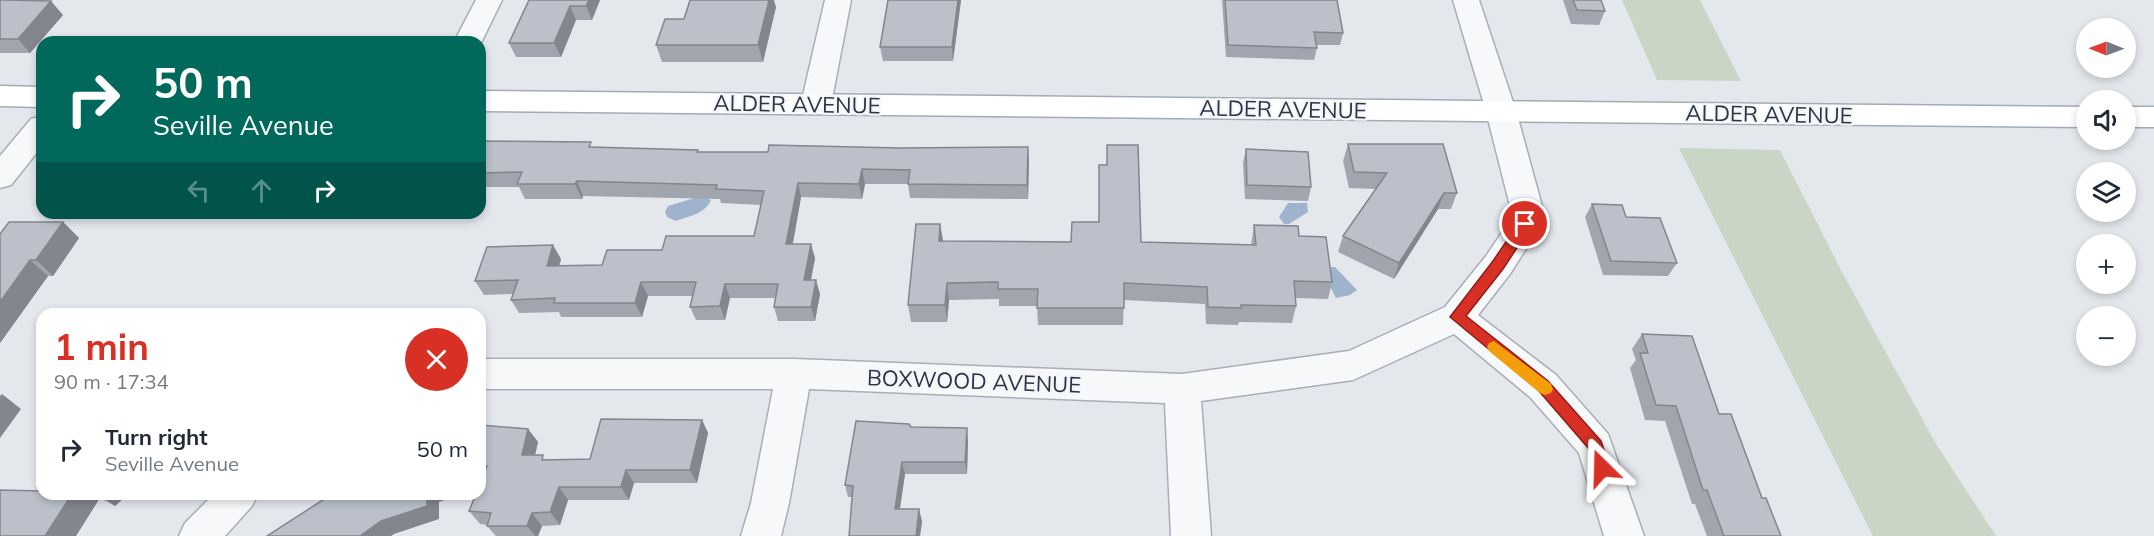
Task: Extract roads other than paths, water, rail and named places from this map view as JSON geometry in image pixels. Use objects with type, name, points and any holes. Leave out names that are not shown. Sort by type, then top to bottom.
[{"type":"main road","points":[[0,96],[36,97]]},
{"type":"main road","name":"ALDER AVENUE","points":[[486,101],[2076,117]]},
{"type":"main road","points":[[2136,117],[2154,117]]},
{"type":"street","points":[[471,36],[489,0]]},
{"type":"street","points":[[816,104],[838,0]]},
{"type":"street","points":[[1466,0],[1501,111],[1526,206],[1525,224],[1498,265],[1457,317],[1543,386],[1595,445],[1624,536]]},
{"type":"street","points":[[0,177],[36,133]]},
{"type":"street","name":"BOXWOOD AVENUE","points":[[486,374],[794,374],[1182,389],[1353,365],[1457,317]]},
{"type":"street","points":[[761,536],[770,503],[794,374]]},
{"type":"street","points":[[1182,389],[1191,536]]},
{"type":"street","points":[[199,536],[233,500]]},
{"type":"water","points":[[701,196],[711,200],[701,211],[676,221],[667,217],[665,212],[668,206]]},
{"type":"water","points":[[1288,203],[1307,203],[1308,212],[1289,224],[1284,224],[1279,217]]},
{"type":"water","points":[[1330,267],[1335,267],[1357,290],[1350,295],[1336,298],[1330,286]]}]
